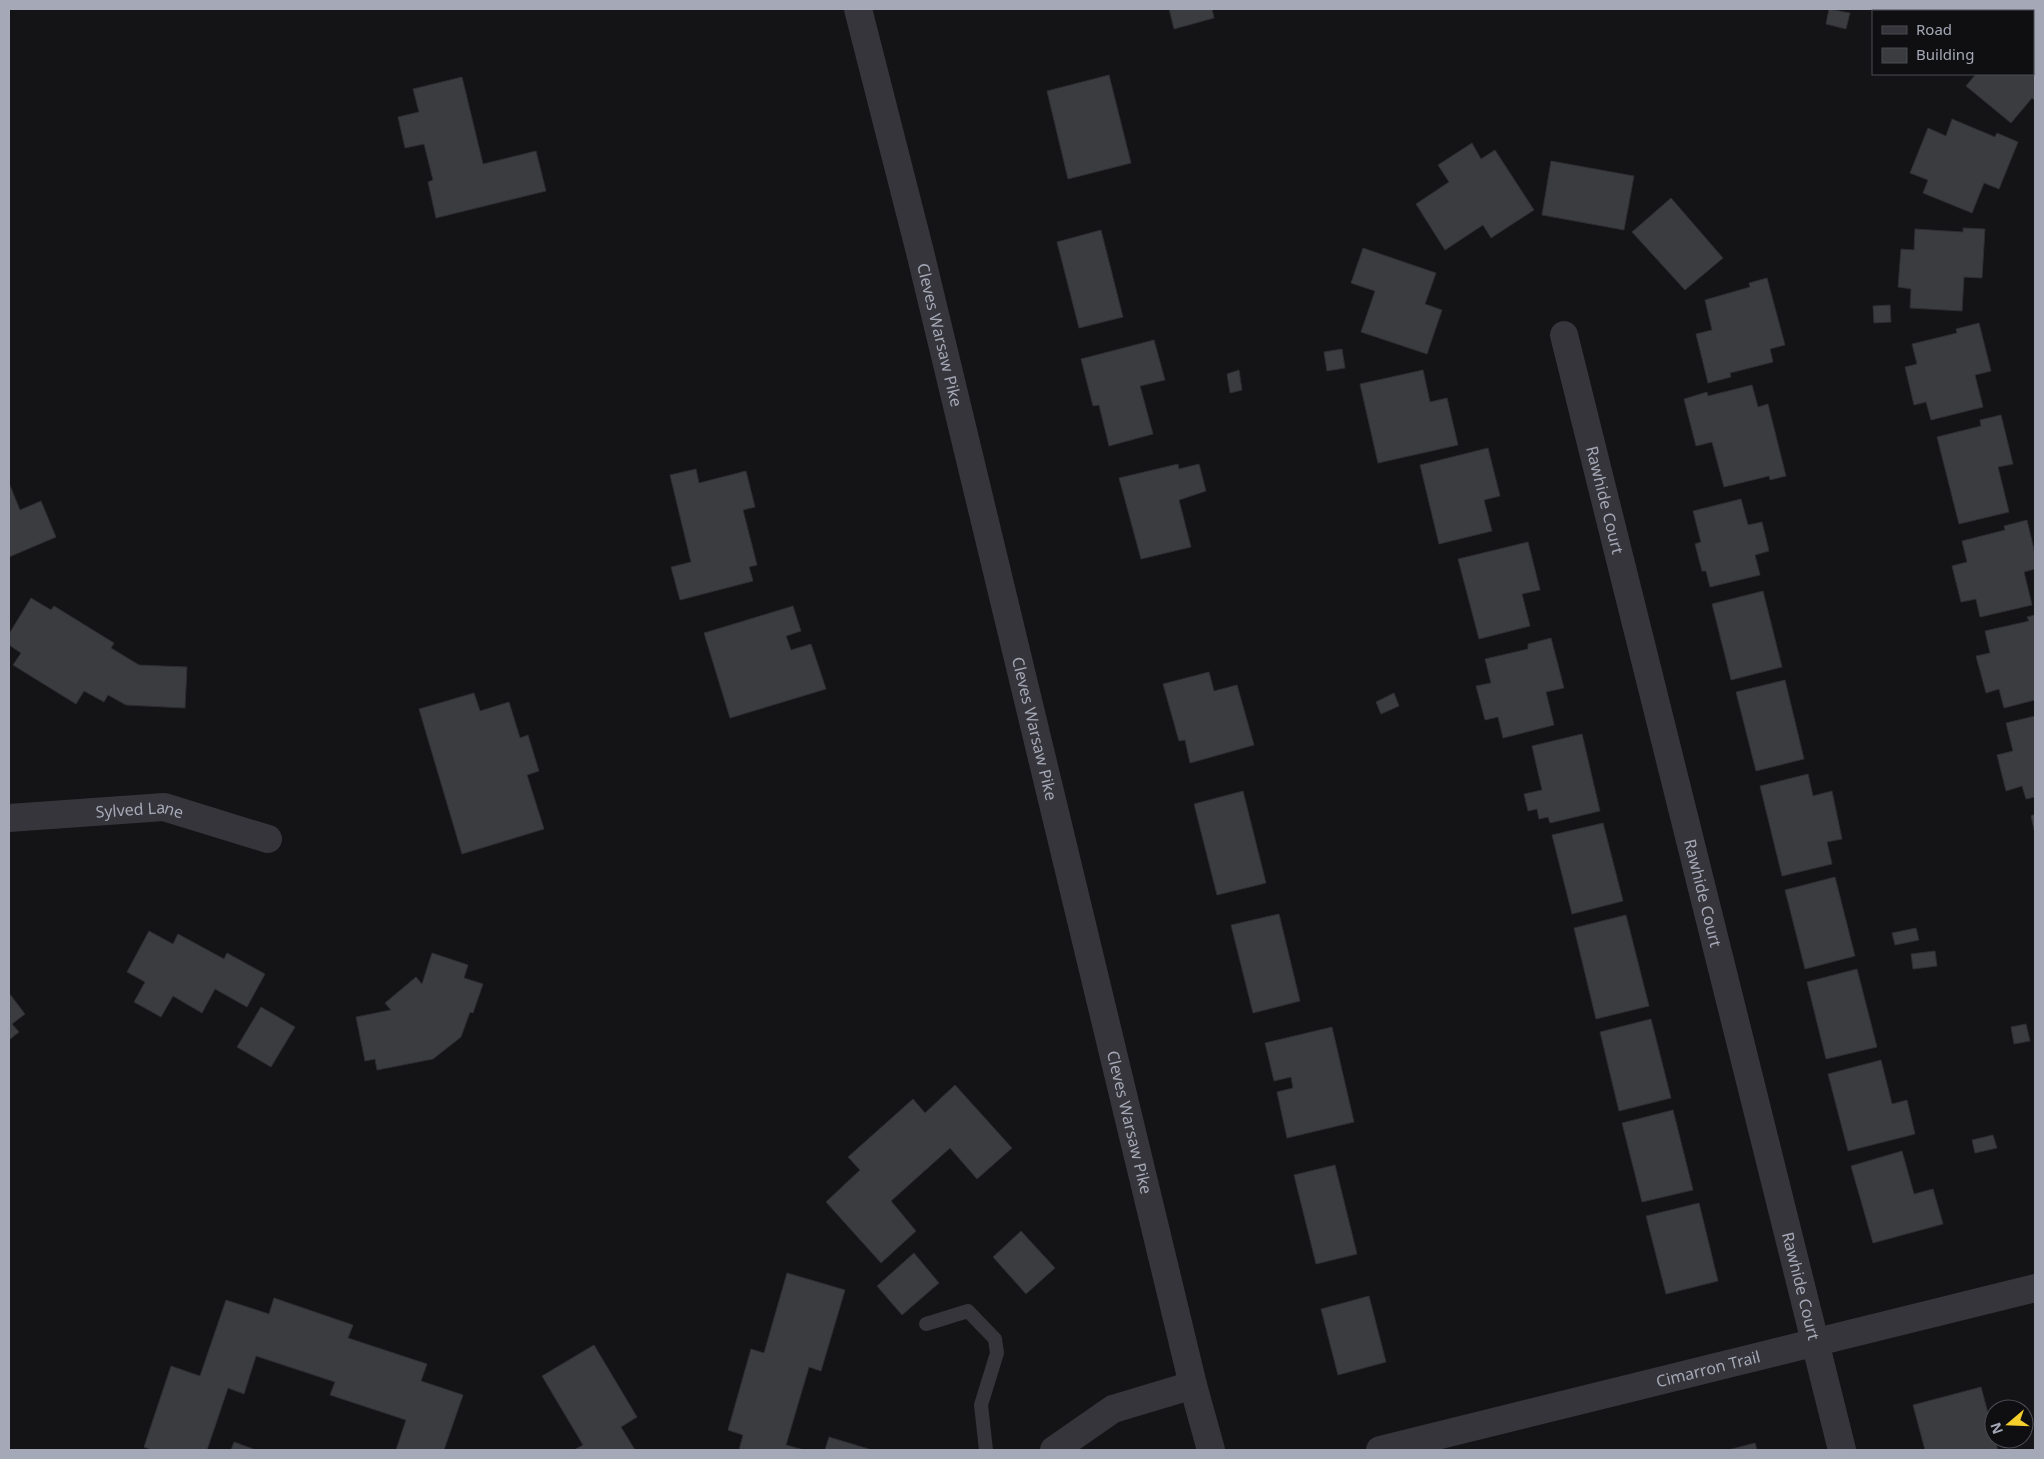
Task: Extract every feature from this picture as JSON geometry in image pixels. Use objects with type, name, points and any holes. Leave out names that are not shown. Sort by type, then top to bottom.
[{"type":"street","name":"Cleves Warsaw Pike","points":[[858,9],[923,262],[1193,1385],[1211,1450]]},
{"type":"street","name":"Rawhide Court","points":[[1564,335],[1842,1450]]},
{"type":"street","name":"Sylved Lane","points":[[9,818],[164,807],[268,838]]},
{"type":"street","name":"Cimarron Trail","points":[[1380,1450],[2035,1288]]},
{"type":"street","points":[[1054,1450],[1113,1409],[1193,1385]]},
{"type":"lane","points":[[926,1324],[968,1311],[995,1339],[997,1353],[981,1405],[986,1450]]},
{"type":"building","points":[[1169,9],[1212,9],[1214,18],[1174,29]]},
{"type":"building","points":[[1829,9],[1850,13],[1846,29],[1826,24]]},
{"type":"building","points":[[2035,41],[2035,101],[2032,98],[2011,123],[1966,86],[1975,75],[2034,75]]},
{"type":"building","points":[[1109,75],[1131,163],[1068,179],[1047,91]]},
{"type":"building","points":[[462,77],[483,164],[536,151],[546,191],[436,218],[428,182],[433,180],[424,144],[405,148],[398,117],[419,112],[413,89]]},
{"type":"building","points":[[1952,119],[1995,137],[1997,133],[2018,142],[1999,189],[1984,183],[1972,213],[1923,193],[1928,180],[1910,173],[1928,128],[1946,136]]},
{"type":"building","points":[[1472,143],[1481,159],[1495,150],[1534,210],[1491,238],[1483,225],[1445,250],[1416,204],[1449,182],[1438,165]]},
{"type":"building","points":[[1551,161],[1634,176],[1624,230],[1542,215]]},
{"type":"building","points":[[1671,198],[1723,258],[1685,290],[1632,232]]},
{"type":"building","points":[[1963,228],[1985,229],[1982,278],[1964,277],[1962,311],[1910,308],[1911,289],[1898,287],[1901,249],[1914,250],[1915,229],[1963,232]]},
{"type":"building","points":[[1101,230],[1123,317],[1079,328],[1057,242]]},
{"type":"building","points":[[1363,248],[1436,273],[1425,304],[1442,310],[1427,354],[1361,332],[1375,291],[1351,283]]},
{"type":"building","points":[[1767,278],[1785,345],[1770,349],[1773,362],[1730,373],[1731,377],[1708,383],[1696,334],[1712,330],[1705,300],[1750,287],[1749,283]]},
{"type":"building","points":[[1890,305],[1891,322],[1874,323],[1873,306]]},
{"type":"building","points":[[1979,323],[1991,371],[1975,375],[1983,407],[1931,420],[1926,402],[1914,405],[1905,367],[1917,364],[1912,344],[1957,333],[1956,329]]},
{"type":"building","points":[[1154,340],[1165,380],[1140,386],[1153,434],[1109,446],[1099,405],[1093,406],[1081,359]]},
{"type":"building","points":[[1342,349],[1345,368],[1327,371],[1324,352]]},
{"type":"building","points":[[1239,370],[1242,390],[1230,393],[1227,374]]},
{"type":"building","points":[[1423,370],[1430,402],[1447,398],[1458,445],[1378,463],[1360,384]]},
{"type":"building","points":[[1752,385],[1758,407],[1768,404],[1786,476],[1770,480],[1769,476],[1724,487],[1712,442],[1696,446],[1684,399],[1707,392],[1708,396]]},
{"type":"building","points":[[2001,415],[2013,464],[1998,467],[2009,512],[1959,524],[1937,437],[1981,426],[1980,420]]},
{"type":"building","points":[[1488,448],[1500,496],[1484,500],[1492,531],[1439,544],[1420,465]]},
{"type":"building","points":[[1178,464],[1179,469],[1199,464],[1206,491],[1179,500],[1191,547],[1141,559],[1119,478]]},
{"type":"building","points":[[696,469],[699,483],[746,471],[755,507],[743,510],[757,565],[749,567],[753,581],[680,600],[671,567],[691,562],[670,475]]},
{"type":"building","points":[[9,483],[20,510],[41,501],[56,537],[9,557]]},
{"type":"building","points":[[1741,499],[1748,525],[1762,522],[1769,551],[1755,555],[1760,575],[1710,587],[1706,571],[1702,571],[1695,544],[1701,542],[1693,511]]},
{"type":"building","points":[[2027,520],[2035,554],[2035,569],[2024,572],[2032,605],[1980,617],[1976,599],[1961,602],[1952,566],[1967,562],[1962,541],[2005,530],[2004,526]]},
{"type":"building","points":[[1528,542],[1540,590],[1522,594],[1530,626],[1479,639],[1458,559]]},
{"type":"building","points":[[1763,591],[1782,667],[1731,680],[1712,604]]},
{"type":"building","points":[[31,598],[51,610],[54,606],[114,643],[111,648],[139,665],[187,667],[185,708],[126,705],[108,695],[104,702],[84,691],[76,704],[13,665],[21,653],[9,645],[9,634]]},
{"type":"building","points":[[793,606],[801,631],[786,636],[791,650],[811,644],[826,689],[730,718],[704,633]]},
{"type":"building","points":[[2035,615],[2035,700],[2004,708],[1999,689],[1986,693],[1976,656],[1990,653],[1985,631],[2029,621],[2027,617]]},
{"type":"building","points":[[1551,638],[1564,688],[1546,692],[1554,725],[1503,738],[1498,717],[1485,720],[1476,686],[1491,683],[1485,659],[1528,649],[1528,644]]},
{"type":"building","points":[[1209,672],[1214,691],[1237,685],[1254,745],[1190,763],[1185,740],[1179,741],[1163,684]]},
{"type":"building","points":[[1785,680],[1804,759],[1756,771],[1736,692]]},
{"type":"building","points":[[474,693],[480,711],[509,702],[520,738],[528,735],[539,771],[527,775],[544,829],[462,854],[419,709]]},
{"type":"building","points":[[1394,693],[1399,706],[1381,714],[1376,702]]},
{"type":"building","points":[[2035,716],[2035,797],[2026,799],[2022,786],[2006,791],[1997,755],[2013,751],[2006,723]]},
{"type":"building","points":[[1582,734],[1600,811],[1550,823],[1548,817],[1539,819],[1537,809],[1528,811],[1524,794],[1542,790],[1532,746]]},
{"type":"building","points":[[1808,774],[1813,796],[1832,791],[1842,839],[1827,842],[1832,864],[1782,876],[1760,786]]},
{"type":"building","points":[[1243,791],[1266,883],[1217,895],[1194,804]]},
{"type":"building","points":[[2035,814],[2035,834],[2031,816]]},
{"type":"building","points":[[1603,823],[1623,901],[1572,914],[1552,835]]},
{"type":"building","points":[[1835,877],[1855,956],[1805,969],[1785,890]]},
{"type":"building","points":[[1279,914],[1300,1001],[1253,1013],[1231,925]]},
{"type":"building","points":[[1626,915],[1649,1006],[1596,1019],[1574,928]]},
{"type":"building","points":[[1916,928],[1919,940],[1895,945],[1892,933]]},
{"type":"building","points":[[149,931],[173,944],[178,934],[224,959],[227,953],[265,974],[247,1007],[215,989],[202,1013],[173,996],[161,1017],[134,1002],[145,982],[127,972]]},
{"type":"building","points":[[1935,951],[1937,966],[1913,969],[1911,954]]},
{"type":"building","points":[[432,953],[468,965],[464,978],[483,984],[473,1013],[470,1012],[461,1037],[433,1059],[377,1070],[375,1059],[365,1061],[356,1017],[391,1010],[385,1003],[416,977],[422,984]]},
{"type":"building","points":[[1857,969],[1877,1047],[1826,1059],[1807,982]]},
{"type":"building","points":[[9,993],[25,1014],[12,1024],[19,1032],[9,1040]]},
{"type":"building","points":[[261,1007],[295,1027],[271,1067],[237,1047]]},
{"type":"building","points":[[1651,1019],[1671,1098],[1619,1111],[1600,1032]]},
{"type":"building","points":[[2026,1024],[2030,1041],[2014,1044],[2011,1027]]},
{"type":"building","points":[[1332,1027],[1354,1122],[1287,1138],[1277,1092],[1293,1088],[1291,1077],[1274,1081],[1265,1043]]},
{"type":"building","points":[[1881,1060],[1892,1104],[1907,1100],[1915,1134],[1848,1151],[1828,1074]]},
{"type":"building","points":[[955,1085],[1012,1148],[977,1179],[950,1148],[891,1201],[916,1231],[881,1263],[826,1202],[860,1170],[848,1157],[913,1099],[925,1113]]},
{"type":"building","points":[[1673,1110],[1693,1190],[1642,1202],[1622,1123]]},
{"type":"building","points":[[1993,1135],[1997,1148],[1975,1153],[1972,1140]]},
{"type":"building","points":[[1902,1151],[1914,1194],[1933,1189],[1943,1224],[1873,1243],[1851,1166]]},
{"type":"building","points":[[1335,1165],[1357,1254],[1316,1264],[1294,1175]]},
{"type":"building","points":[[1699,1203],[1718,1281],[1666,1294],[1646,1216]]},
{"type":"building","points":[[1021,1231],[1055,1268],[1026,1294],[993,1257]]},
{"type":"building","points":[[914,1253],[939,1283],[902,1315],[877,1286]]},
{"type":"building","points":[[787,1273],[845,1290],[821,1371],[809,1367],[786,1445],[804,1450],[739,1450],[743,1435],[728,1430],[751,1349],[764,1353]]},
{"type":"building","points":[[1369,1296],[1386,1362],[1338,1375],[1321,1309]]},
{"type":"building","points":[[274,1298],[353,1325],[348,1338],[427,1364],[421,1381],[463,1395],[444,1450],[396,1450],[406,1420],[330,1395],[335,1382],[256,1356],[244,1394],[228,1388],[207,1450],[152,1450],[144,1447],[171,1366],[200,1376],[226,1300],[269,1314]]},
{"type":"building","points":[[594,1345],[637,1417],[621,1427],[635,1450],[574,1450],[583,1445],[542,1376]]},
{"type":"building","points":[[1981,1387],[1984,1399],[1984,1449],[1998,1450],[1925,1450],[1913,1405]]},
{"type":"building","points":[[829,1437],[872,1450],[825,1450]]},
{"type":"building","points":[[234,1442],[256,1450],[231,1450]]},
{"type":"building","points":[[1755,1443],[1757,1450],[1728,1450]]}]
